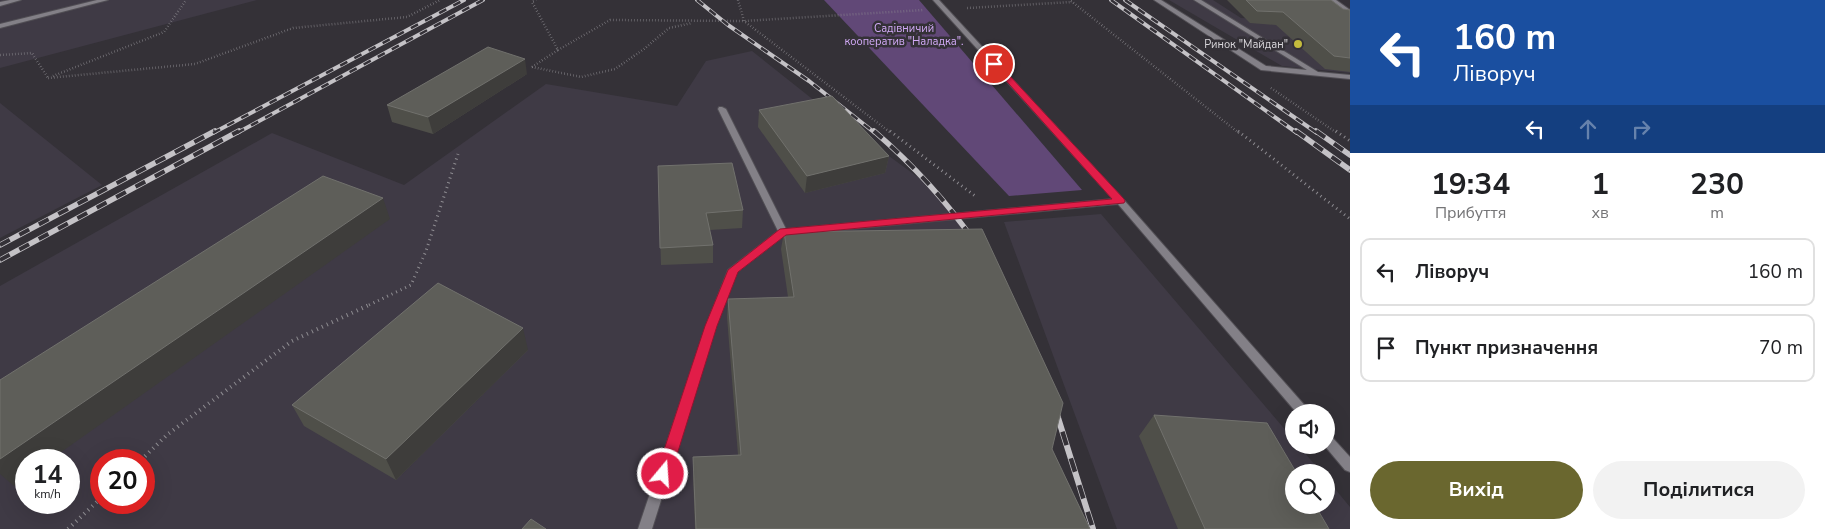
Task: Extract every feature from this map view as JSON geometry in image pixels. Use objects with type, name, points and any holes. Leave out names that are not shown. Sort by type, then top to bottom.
[{"type":"lane","points":[[0,4],[18,0]]},
{"type":"lane","points":[[0,26],[105,0]]},
{"type":"lane","points":[[936,0],[1120,201],[1297,404]]},
{"type":"lane","points":[[1157,0],[1264,68],[1350,77]]},
{"type":"lane","points":[[1197,0],[1318,74]]},
{"type":"lane","points":[[1332,0],[1350,13]]},
{"type":"lane","points":[[722,109],[783,232]]},
{"type":"lane","points":[[645,529],[711,326],[733,270],[783,232],[1120,201]]},
{"type":"lane","points":[[1335,449],[1350,466]]},
{"type":"path","points":[[48,78],[164,32],[186,0]]},
{"type":"path","points":[[48,78],[195,64],[293,28],[407,17],[440,0]]},
{"type":"path","points":[[536,0],[532,2],[558,50]]},
{"type":"path","points":[[738,0],[744,21],[995,212]]},
{"type":"path","points":[[698,22],[610,20],[558,50],[532,68],[581,77],[615,69],[644,49],[669,28],[698,22],[719,20],[744,21],[1071,1],[1350,219]]},
{"type":"path","points":[[0,55],[32,53],[48,78]]},
{"type":"path","points":[[152,449],[168,434],[292,341],[411,285],[426,251],[458,154]]},
{"type":"path","points":[[68,529],[90,508]]},
{"type":"shaded area","points":[[0,0],[257,0],[0,68]]},
{"type":"shaded area","name":"Ринок \"Майдан\"","points":[[1169,0],[1213,0],[1241,18],[1350,23],[1350,73],[1282,66]]},
{"type":"shaded area","points":[[752,51],[830,113],[930,186],[976,247],[1041,466],[1069,529],[0,529],[0,286],[272,133],[404,185],[546,84],[677,106],[706,61]]},
{"type":"shaded area","points":[[0,103],[102,185],[0,238]]},
{"type":"shaded area","points":[[1101,214],[1285,429],[1285,454],[1306,454],[1314,464],[1285,464],[1285,514],[1335,514],[1335,489],[1350,507],[1350,529],[1117,529],[1004,222]]},
{"type":"green space","name":"Садівничий кооператив \"Наладка\".","points":[[824,0],[919,0],[1082,190],[1009,196]]},
{"type":"building","points":[[1246,0],[1331,0],[1343,9],[1350,10],[1350,58],[1334,56],[1283,12],[1257,11]]},
{"type":"building","points":[[488,47],[525,59],[428,117],[387,105]]},
{"type":"building","points":[[832,96],[889,156],[807,176],[759,110]]},
{"type":"building","points":[[732,163],[743,210],[706,213],[713,245],[660,248],[658,166]]},
{"type":"building","points":[[323,176],[383,198],[0,459],[0,380]]},
{"type":"building","points":[[982,229],[1063,403],[1052,449],[1090,529],[696,529],[693,457],[741,455],[728,299],[794,297],[784,232]]},
{"type":"building","points":[[438,283],[523,328],[386,459],[292,405]]},
{"type":"building","points":[[1154,415],[1267,423],[1291,464],[1285,464],[1285,514],[1320,514],[1329,529],[1205,529]]},
{"type":"building","points":[[531,519],[546,529],[522,529]]},
{"type":"railway","points":[[213,133],[464,0]]},
{"type":"railway","points":[[237,133],[483,0]]},
{"type":"railway","points":[[697,0],[728,25],[809,81],[875,133]]},
{"type":"railway","points":[[1111,0],[1297,133]]},
{"type":"railway","points":[[1125,0],[1317,133]]},
{"type":"railway","points":[[0,245],[215,131]]},
{"type":"railway","points":[[0,260],[239,131]]},
{"type":"railway","points":[[874,131],[902,156],[927,183],[974,241]]},
{"type":"railway","points":[[1296,131],[1350,170]]},
{"type":"railway","points":[[1316,131],[1350,155]]},
{"type":"railway","points":[[1054,405],[1093,529]]},
{"type":"place","name":"Ринок \"Майдан\"","points":[[1298,44]]},
{"type":"route","points":[[663,474],[711,326],[733,270],[783,232],[1120,201],[994,64]]}]
